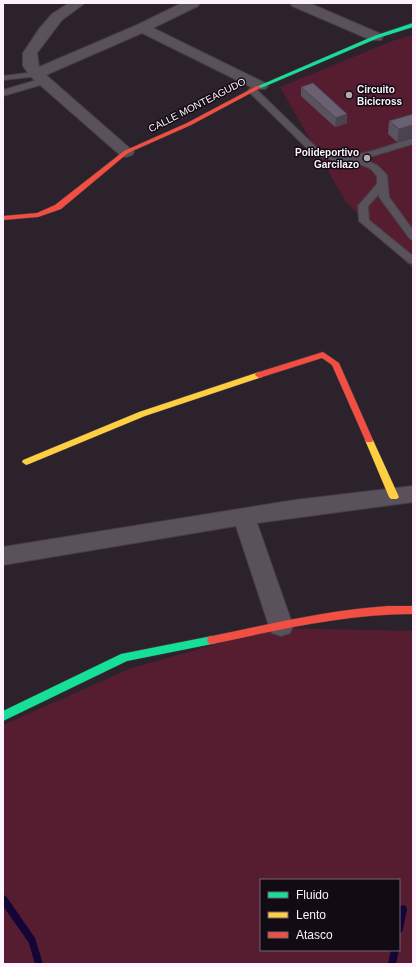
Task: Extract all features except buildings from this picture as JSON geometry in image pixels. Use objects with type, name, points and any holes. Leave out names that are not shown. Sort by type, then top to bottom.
[{"type":"street","points":[[78,3],[57,17],[44,32],[30,53],[31,66],[40,78],[126,152]]},
{"type":"street","points":[[40,78],[193,3]]},
{"type":"street","points":[[308,5],[376,37]]},
{"type":"street","name":"CALLE MONTEAGUDO","points":[[3,218],[38,215],[58,207],[126,152],[189,124],[256,88],[376,37],[413,25]]},
{"type":"street","points":[[142,28],[256,88]]},
{"type":"street","points":[[3,556],[295,508],[403,495],[335,363],[323,355],[297,362],[142,414],[26,462]]},
{"type":"street","points":[[244,517],[281,626]]},
{"type":"street","points":[[3,716],[125,657],[343,614],[389,609],[413,610]]},
{"type":"lane","points":[[3,78],[17,75],[40,78]]},
{"type":"lane","points":[[3,93],[40,78]]},
{"type":"lane","points":[[256,88],[317,153],[329,158],[367,161],[375,167],[382,175],[384,197],[413,237]]},
{"type":"lane","points":[[351,159],[413,141]]},
{"type":"lane","points":[[382,184],[363,206],[364,221],[413,261]]},
{"type":"shaded area","name":"Polideportivo Garcilazo","points":[[413,35],[413,269],[346,202],[280,87],[392,41]]},
{"type":"shaded area","points":[[272,628],[413,631],[413,964],[3,964],[3,725],[129,669]]},
{"type":"waterway","points":[[3,899],[32,941],[39,964]]},
{"type":"waterway","points":[[400,924],[403,909]]},
{"type":"waterway","points":[[392,964],[395,951]]},
{"type":"traffic: fast","points":[[259,87],[376,37],[413,25]]},
{"type":"traffic: fast","points":[[3,716],[125,657],[212,640]]},
{"type":"traffic: slow","points":[[26,462],[142,414],[259,375]]},
{"type":"traffic: slow","points":[[369,440],[394,497]]},
{"type":"traffic: jam","points":[[3,218],[38,215],[58,207],[126,152],[189,124],[259,87]]},
{"type":"traffic: jam","points":[[259,375],[323,355],[335,363],[369,440]]},
{"type":"traffic: jam","points":[[212,640],[337,615],[388,610],[413,610]]},
{"type":"place","name":"Circuito Bicicross","points":[[349,95]]},
{"type":"place","name":"Polideportivo Garcilazo","points":[[367,158]]}]
